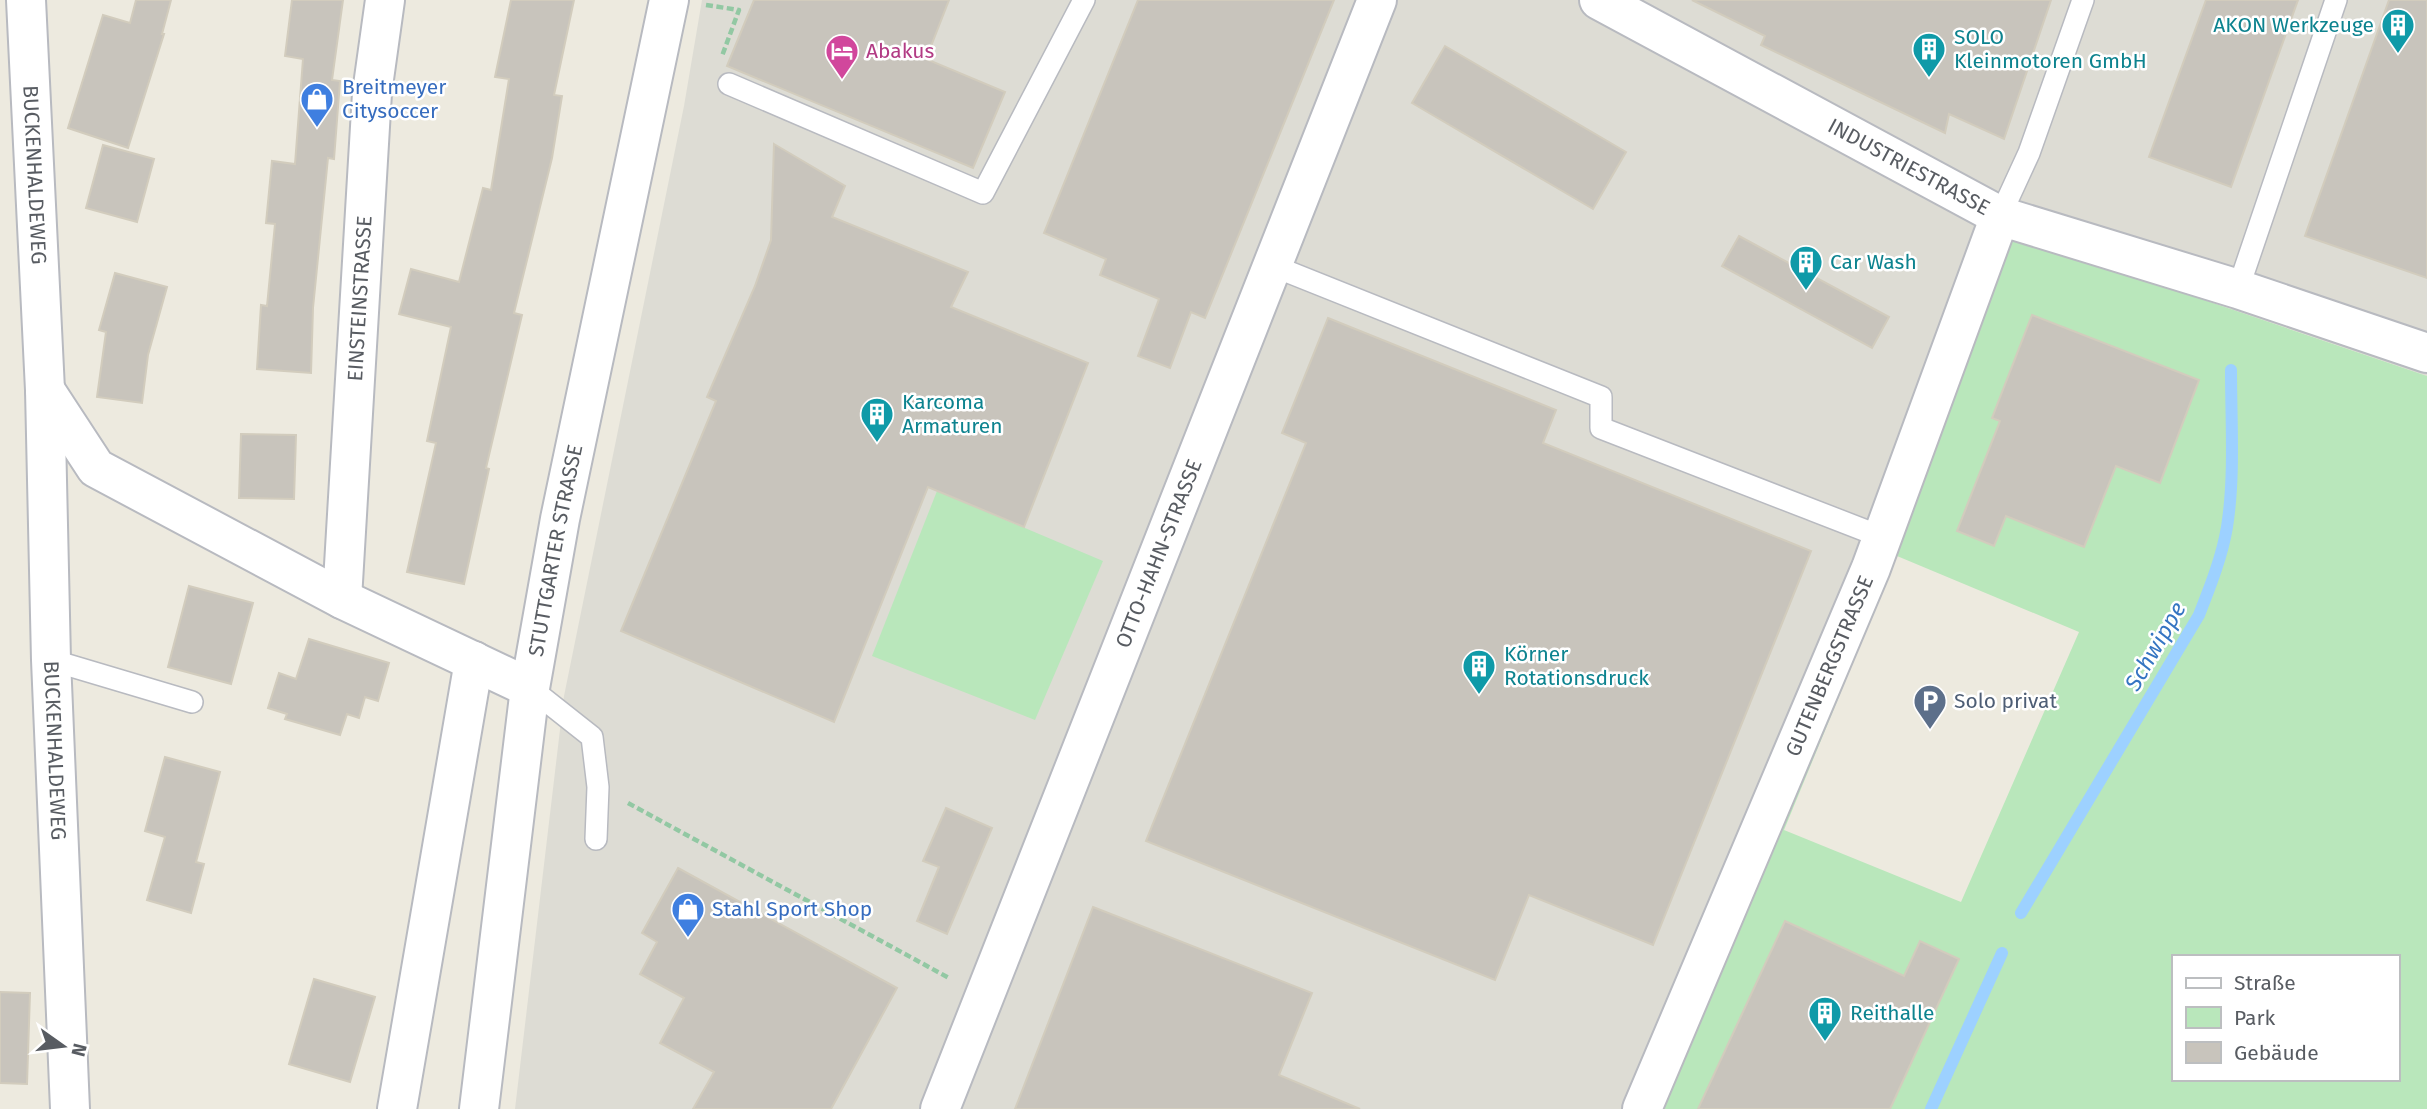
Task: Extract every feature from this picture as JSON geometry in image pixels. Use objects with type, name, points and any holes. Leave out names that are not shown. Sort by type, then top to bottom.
[{"type":"street","name":"BUCKENHALDEWEG","points":[[26,0],[45,390],[51,660],[69,1109]]},
{"type":"street","name":"EINSTEINSTRASSE","points":[[342,599],[372,93],[385,0]]},
{"type":"street","name":"OTTO-HAHN-STRASSE","points":[[940,1109],[1377,0]]},
{"type":"street","name":"INDUSTRIESTRASSE","points":[[1599,0],[2000,216],[2238,289],[2427,353]]},
{"type":"street","name":"STUTTGARTER STRASSE","points":[[479,1109],[530,688],[561,519],[684,2]]},
{"type":"street","name":"GUTENBERGSTRASSE","points":[[1642,1109],[1882,537],[2000,216]]},
{"type":"street","points":[[45,390],[96,468],[342,599],[530,688]]},
{"type":"street","points":[[397,1109],[474,661]]},
{"type":"lane","points":[[729,84],[984,193],[1084,0]]},
{"type":"lane","points":[[2000,216],[2029,153],[2083,0]]},
{"type":"lane","points":[[2238,289],[2336,0]]},
{"type":"lane","points":[[1271,265],[1601,397],[1601,428],[1882,537]]},
{"type":"lane","points":[[51,660],[192,702]]},
{"type":"lane","points":[[530,688],[592,737],[598,787],[596,839]]},
{"type":"path","points":[[684,2],[739,10],[715,74],[729,84]]},
{"type":"path","points":[[598,787],[984,995]]},
{"type":"shaded area","points":[[702,0],[2427,0],[2427,376],[1988,226],[1646,1109],[515,1109],[564,696],[684,106]]},
{"type":"green space","points":[[1987,226],[2427,376],[2427,1109],[1890,1109],[1959,959],[1920,941],[1904,976],[1785,921],[1698,1109],[1646,1109]],"holes":[[[1897,556],[2079,632],[1961,902],[1784,830]]]},
{"type":"green space","points":[[937,491],[1103,561],[1035,720],[872,656]]},
{"type":"building","points":[[136,0],[171,0],[164,34],[128,148],[68,128],[103,15],[130,23]]},
{"type":"building","points":[[292,0],[343,0],[332,80],[340,81],[334,159],[328,158],[313,308],[311,373],[257,369],[261,305],[267,306],[275,224],[266,223],[272,161],[295,164],[303,59],[285,56]]},
{"type":"building","points":[[511,0],[574,0],[554,95],[562,96],[552,158],[514,313],[522,315],[486,468],[489,469],[464,584],[407,572],[436,443],[427,441],[451,327],[399,314],[411,269],[459,282],[483,188],[491,190],[509,79],[495,77]]},
{"type":"building","points":[[754,0],[949,0],[926,59],[1005,92],[973,168],[727,66]]},
{"type":"building","points":[[1138,0],[1334,0],[1205,318],[1191,312],[1170,368],[1138,356],[1159,299],[1100,275],[1106,259],[1044,233]]},
{"type":"building","name":"SOLO Kleinmotoren GmbH","points":[[1692,0],[2051,0],[2004,139],[1949,114],[1945,133],[1761,45],[1765,36]]},
{"type":"building","name":"SOLO Kleinmotoren GmbH","points":[[2206,0],[2298,0],[2231,187],[2149,157]]},
{"type":"building","points":[[2389,0],[2427,0],[2427,278],[2305,236]]},
{"type":"building","points":[[1445,46],[1626,152],[1593,209],[1412,103]]},
{"type":"building","name":"Karcoma Armaturen","points":[[774,144],[845,186],[832,217],[968,272],[951,307],[1088,363],[1024,527],[928,487],[834,722],[621,631],[716,401],[707,397],[755,286],[771,240]]},
{"type":"building","points":[[103,145],[154,159],[137,222],[86,208]]},
{"type":"building","name":"Car Wash","points":[[1739,236],[1889,317],[1872,348],[1722,266]]},
{"type":"building","points":[[115,273],[167,287],[148,355],[142,403],[97,397],[106,332],[99,330]]},
{"type":"building","points":[[2032,315],[2199,380],[2160,483],[2116,466],[2084,547],[2006,516],[1994,546],[1957,531],[2000,421],[1992,418]]},
{"type":"building","name":"Körner Rotationsdruck","points":[[1328,318],[1556,410],[1543,443],[1811,551],[1653,945],[1529,895],[1495,980],[1146,841],[1306,443],[1282,433]]},
{"type":"building","points":[[241,434],[296,435],[294,499],[239,498]]},
{"type":"building","points":[[189,586],[253,603],[231,684],[168,667]]},
{"type":"building","points":[[309,639],[389,663],[378,701],[365,697],[359,718],[347,714],[340,735],[285,719],[287,714],[268,708],[279,673],[296,679]]},
{"type":"building","points":[[165,757],[220,772],[196,862],[204,864],[191,913],[147,900],[165,837],[145,831]]},
{"type":"building","points":[[946,808],[992,828],[947,934],[917,921],[939,867],[923,861]]},
{"type":"building","points":[[678,868],[897,988],[831,1109],[693,1109],[714,1072],[660,1043],[684,998],[640,974],[657,942],[642,933]]},
{"type":"building","points":[[1093,907],[1312,993],[1279,1075],[1360,1109],[1015,1109]]},
{"type":"building","name":"Reithalle","points":[[1785,921],[1904,976],[1920,941],[1959,959],[1890,1109],[1698,1109]]},
{"type":"building","points":[[314,979],[375,997],[350,1082],[289,1064]]},
{"type":"building","points":[[0,992],[30,993],[27,1084],[0,1083]]},
{"type":"waterway","name":"Schwippe","points":[[2021,913],[2199,615],[2215,572],[2227,527],[2232,469],[2231,370]]},
{"type":"waterway","name":"Schwippe","points":[[1931,1109],[2002,953]]},
{"type":"place","name":"AKON Werkzeuge","points":[[2398,55]]},
{"type":"place","name":"SOLO Kleinmotoren GmbH","points":[[1929,79]]},
{"type":"place","name":"Abakus","points":[[842,81]]},
{"type":"place","name":"Breitmeyer Citysoccer","points":[[317,129]]},
{"type":"place","name":"Car Wash","points":[[1806,292]]},
{"type":"place","name":"Karcoma Armaturen","points":[[877,444]]},
{"type":"place","name":"Körner Rotationsdruck","points":[[1479,696]]},
{"type":"place","name":"Solo privat","points":[[1930,731]]},
{"type":"place","name":"Stahl Sport Shop","points":[[688,939]]},
{"type":"place","name":"Reithalle","points":[[1825,1043]]}]
